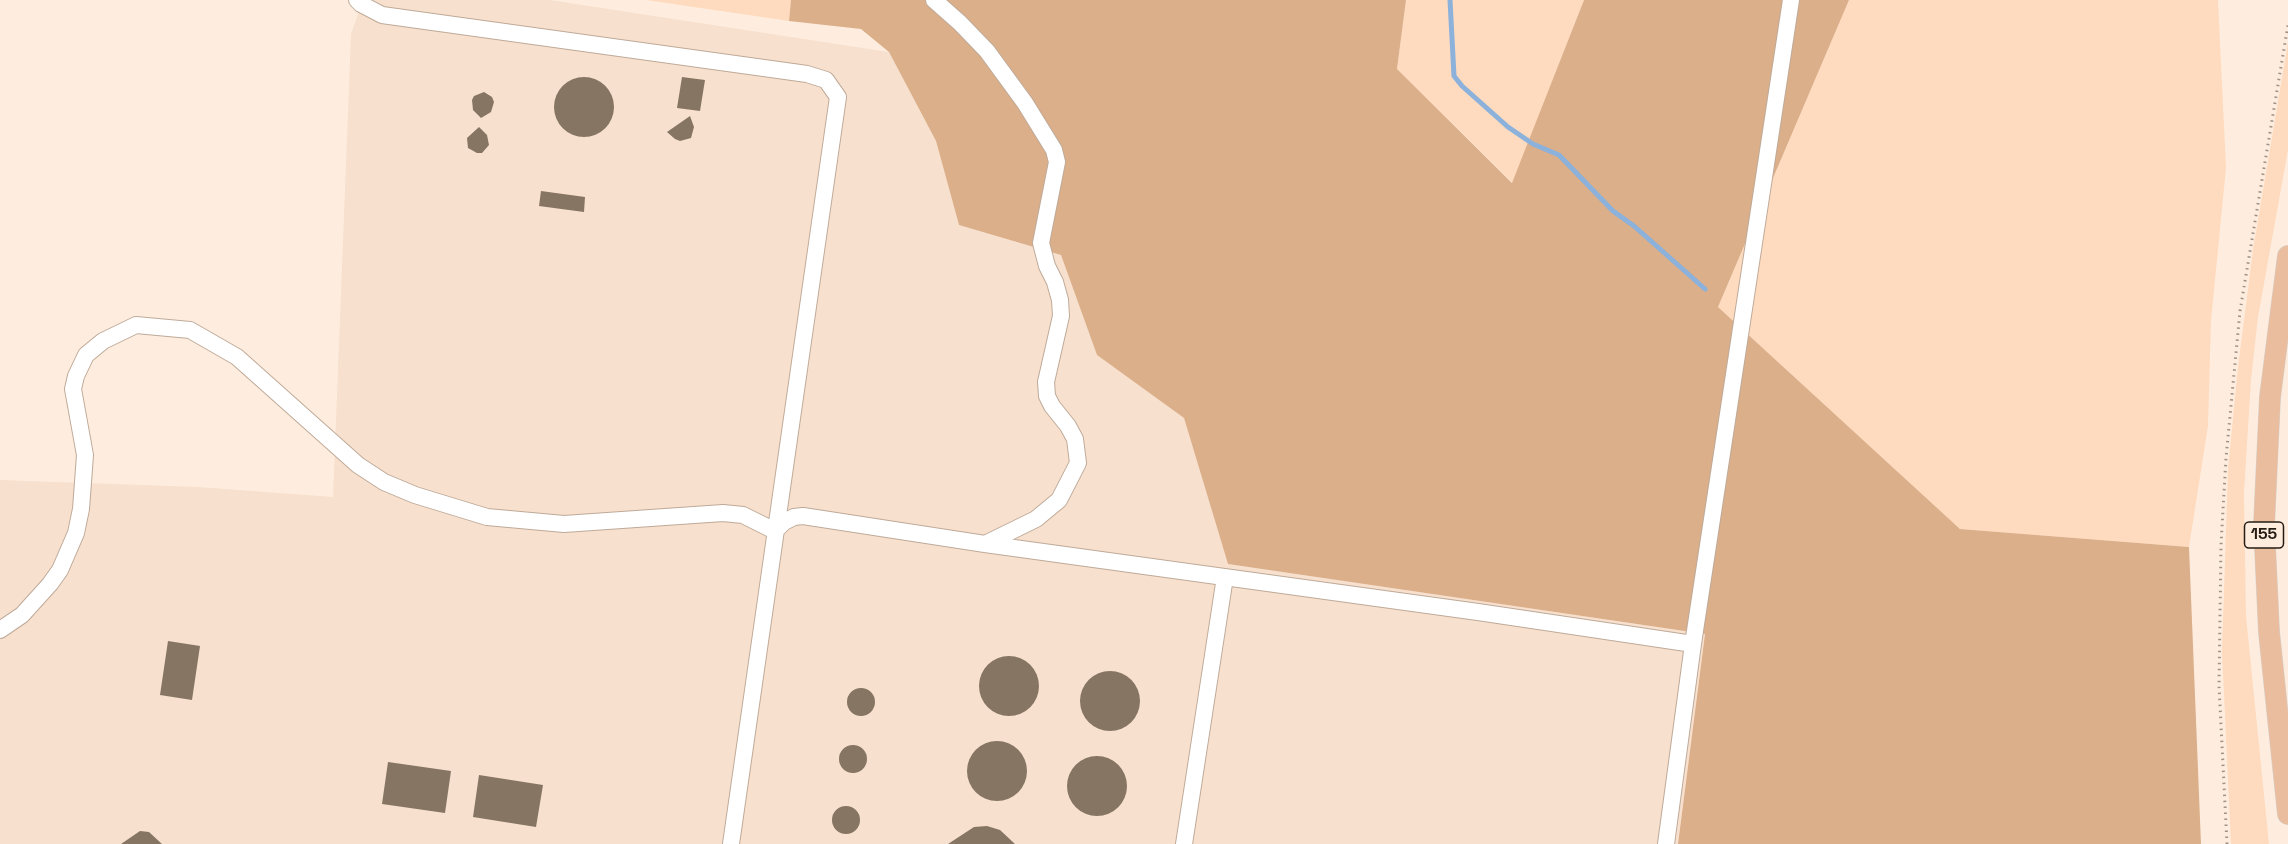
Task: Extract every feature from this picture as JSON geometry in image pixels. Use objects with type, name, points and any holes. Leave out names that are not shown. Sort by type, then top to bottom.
[{"type":"main road","name":"155","points":[[2288,256],[2270,397],[2264,525],[2269,632],[2288,814]]},
{"type":"lane","points":[[357,0],[382,15],[807,74],[826,80],[838,97],[731,844]]},
{"type":"lane","points":[[934,0],[987,51],[1025,103],[1054,150],[1057,162],[1041,243],[1060,300],[1061,316],[1046,382],[1047,396],[1052,406],[1075,439],[1078,463],[1059,500],[1036,519],[985,544]]},
{"type":"lane","points":[[1666,844],[1693,644],[1791,0]]},
{"type":"lane","points":[[0,630],[22,615],[50,584],[64,562],[76,533],[81,509],[84,454],[73,389],[81,365],[86,355],[103,341],[136,325],[190,330],[237,357],[358,465],[384,482],[416,495],[487,517],[532,522],[564,524],[723,513],[743,515],[775,531]]},
{"type":"lane","points":[[775,531],[784,522],[803,516],[985,544],[1693,644]]},
{"type":"lane","points":[[1184,844],[1225,577]]},
{"type":"path","points":[[2227,844],[2219,686],[2221,545],[2226,458],[2240,311],[2288,26]]},
{"type":"shaded area","points":[[363,0],[550,0],[889,52],[936,141],[959,225],[1061,255],[1097,355],[1184,418],[1228,564],[1705,634],[1678,844],[0,844],[0,480],[199,487],[333,497],[351,34]]},
{"type":"shaded area","points":[[646,0],[791,0],[789,21]]},
{"type":"shaded area","points":[[791,0],[1406,0],[1397,69],[1512,183],[1584,0],[1849,0],[1718,307],[1960,529],[2189,547],[2201,844],[1678,844],[1705,634],[1228,564],[1184,418],[1097,355],[1061,255],[959,225],[936,141],[889,52],[861,29],[789,21]]},
{"type":"shaded area","points":[[1406,0],[1584,0],[1513,183],[1397,69]]},
{"type":"shaded area","points":[[1849,0],[2218,0],[2226,168],[2211,321],[2208,426],[2189,547],[1960,529],[1718,307]]},
{"type":"shaded area","points":[[2288,42],[2288,150],[2258,317],[2251,380],[2244,493],[2246,616],[2269,844],[2231,844],[2222,652],[2228,469],[2253,250]]},
{"type":"building","points":[[584,77],[605,86],[614,107],[605,128],[584,137],[563,128],[554,107],[563,86]]},
{"type":"building","points":[[682,77],[705,80],[700,111],[677,108]]},
{"type":"building","points":[[484,92],[492,97],[494,102],[491,112],[481,118],[473,110],[472,100],[474,96]]},
{"type":"building","points":[[690,116],[694,127],[691,138],[680,141],[667,132]]},
{"type":"building","points":[[479,127],[487,135],[489,145],[482,153],[468,148],[467,138]]},
{"type":"building","points":[[541,191],[585,197],[584,212],[539,206]]},
{"type":"building","points":[[168,641],[200,646],[192,700],[160,695]]},
{"type":"building","points":[[1009,656],[1026,661],[1034,669],[1039,686],[1034,703],[1026,711],[1009,716],[992,711],[984,703],[979,686],[984,669],[992,661]]},
{"type":"building","points":[[1110,671],[1122,673],[1135,684],[1140,701],[1138,713],[1127,726],[1110,731],[1098,729],[1085,718],[1080,701],[1082,689],[1093,676]]},
{"type":"building","points":[[861,688],[871,692],[875,702],[871,712],[861,716],[851,712],[847,702],[851,692]]},
{"type":"building","points":[[997,741],[1014,746],[1022,754],[1027,771],[1022,788],[1014,796],[997,801],[980,796],[972,788],[967,771],[972,754],[980,746]]},
{"type":"building","points":[[853,745],[863,749],[867,759],[863,769],[853,773],[843,769],[839,759],[843,749]]},
{"type":"building","points":[[1097,756],[1114,761],[1122,769],[1127,786],[1122,803],[1114,811],[1097,816],[1080,811],[1072,803],[1067,786],[1072,769],[1080,761]]},
{"type":"building","points":[[388,762],[451,771],[445,813],[382,804]]},
{"type":"building","points":[[479,775],[543,785],[536,827],[473,817]]},
{"type":"building","points":[[846,806],[856,810],[860,820],[856,830],[846,834],[836,830],[832,820],[836,810]]},
{"type":"building","points":[[987,826],[1000,830],[1015,844],[948,844],[974,827]]},
{"type":"building","points":[[140,831],[149,832],[162,844],[121,844]]},
{"type":"waterway","points":[[1450,0],[1454,76],[1462,86],[1508,127],[1533,144],[1559,155],[1613,211],[1634,226],[1705,289]]}]
